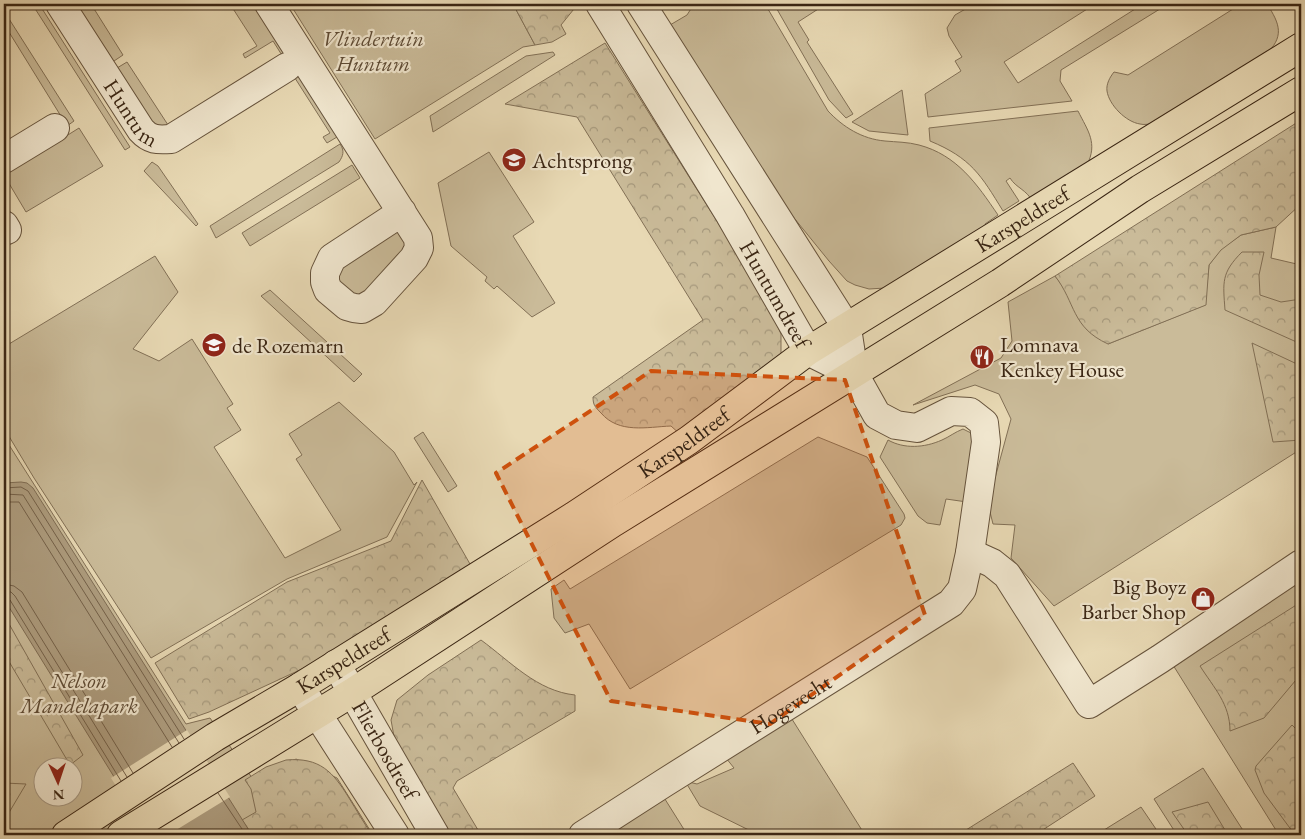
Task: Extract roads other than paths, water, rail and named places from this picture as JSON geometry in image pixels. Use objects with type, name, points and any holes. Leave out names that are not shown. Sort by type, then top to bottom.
[{"type":"main road","name":"Karspeldreef","points":[[66,835],[215,737],[300,687],[574,516],[689,440],[808,351],[1301,47]]},
{"type":"main road","name":"Karspeldreef","points":[[121,835],[353,692],[614,522],[1000,283],[1140,189],[1301,91]]},
{"type":"street","name":"Huntum","points":[[60,4],[141,130],[148,137],[157,140],[171,139],[286,66]]},
{"type":"street","points":[[269,4],[402,212]]},
{"type":"street","name":"Huntumdreef","points":[[600,4],[730,215],[808,351],[854,374]]},
{"type":"street","name":"Huntumdreef","points":[[641,4],[847,328],[854,374]]},
{"type":"street","points":[[4,159],[55,128]]},
{"type":"street","name":"Hogevecht","points":[[583,835],[950,603],[962,589],[970,553],[986,442],[984,423],[970,412],[951,411],[917,428],[896,425],[877,415],[854,374]]},
{"type":"street","points":[[970,553],[992,563],[1007,575],[1089,704],[1160,659],[1301,564]]},
{"type":"street","name":"Flierbosdreef","points":[[336,664],[435,835]]},
{"type":"street","name":"Flierbosdreef","points":[[300,687],[316,715],[395,835]]},
{"type":"water","points":[[4,483],[27,483],[33,488],[252,835],[150,835],[4,599]]},
{"type":"place","name":"Achtsprong","points":[[514,160]]},
{"type":"place","name":"de Rozemarn","points":[[214,345]]},
{"type":"place","name":"Lomnava Kenkey House","points":[[982,357]]},
{"type":"place","name":"Big Boyz Barber Shop","points":[[1203,599]]},
{"type":"park label","name":"Vlindertuin Huntum","points":[[373,50]]},
{"type":"park label","name":"Nelson Mandelapark","points":[[79,692]]}]
